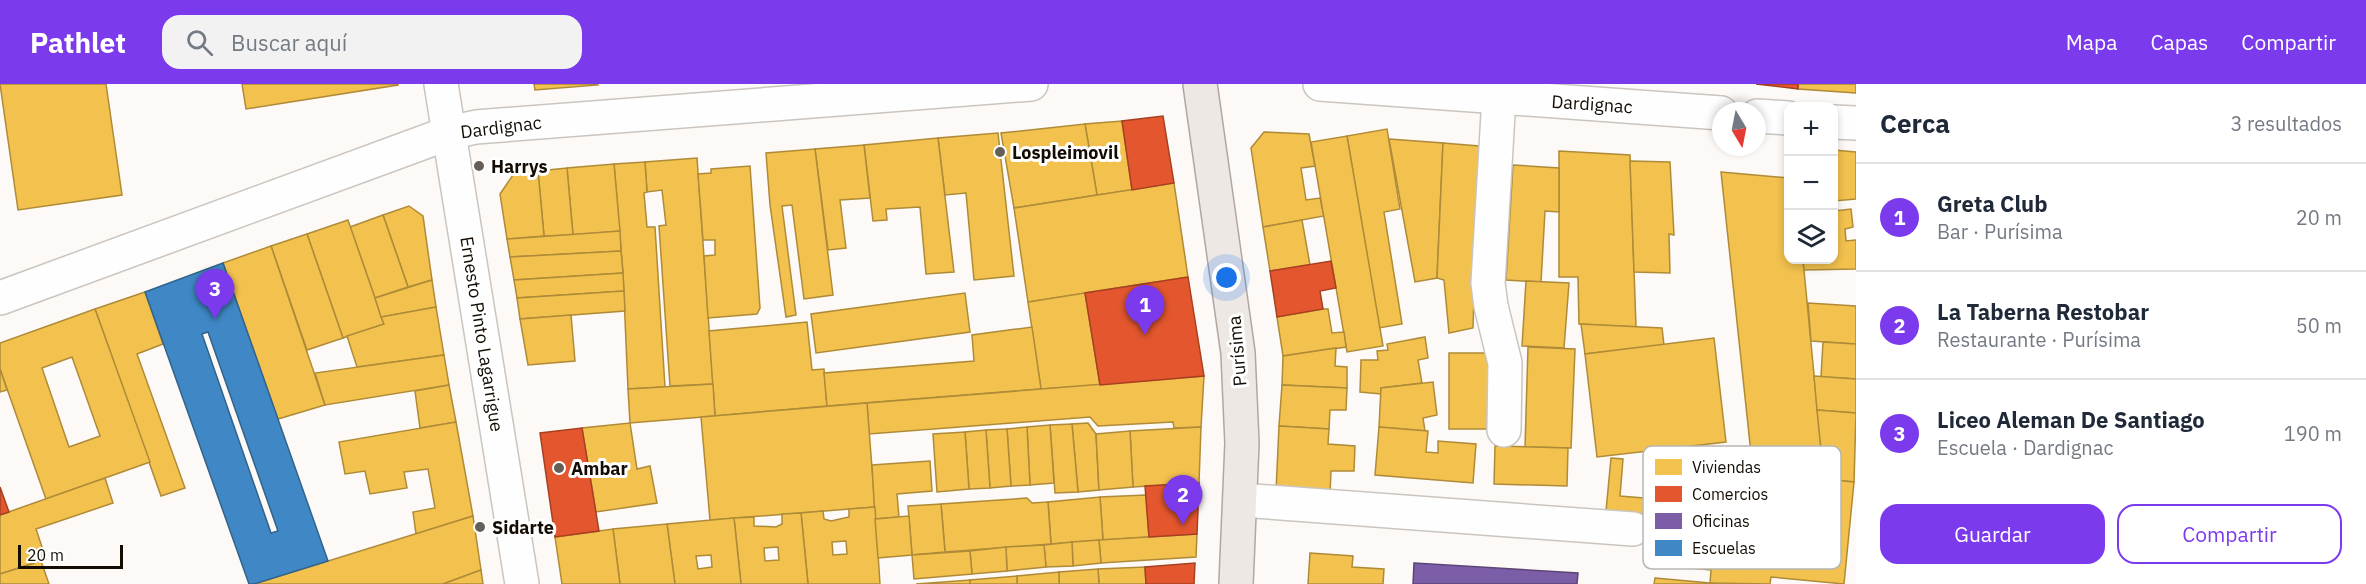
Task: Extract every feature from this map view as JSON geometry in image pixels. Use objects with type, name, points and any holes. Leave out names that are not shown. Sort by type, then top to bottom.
[{"type":"main road","name":"Purísima","points":[[1200,84],[1238,353],[1242,443],[1236,584]]},
{"type":"street","name":"Ernesto Pinto Lagarrigue","points":[[441,84],[522,584]]},
{"type":"street","name":"Dardignac","points":[[0,298],[449,133],[501,125],[1031,84]]},
{"type":"street","name":"Dardignac","points":[[1320,84],[1712,112]]},
{"type":"street","points":[[1499,97],[1488,283],[1491,306],[1505,363],[1504,430]]},
{"type":"street","points":[[1766,117],[1784,118]]},
{"type":"street","points":[[1838,122],[1856,123]]},
{"type":"street","points":[[1241,500],[1633,529]]},
{"type":"building: Viviendas","points":[[0,84],[106,84],[122,195],[18,210]]},
{"type":"building: Viviendas","points":[[242,84],[398,84],[398,85],[246,109]]},
{"type":"building: Viviendas","points":[[534,84],[597,84],[598,85],[535,90]]},
{"type":"building: Viviendas","points":[[1798,84],[1856,84],[1856,93],[1798,89]]},
{"type":"building: Viviendas","points":[[1122,121],[1132,190],[1097,195],[1085,124]]},
{"type":"building: Viviendas","points":[[1085,124],[1097,195],[1014,208],[1001,133]]},
{"type":"building: Viviendas","points":[[1387,129],[1400,209],[1384,212],[1402,324],[1379,328],[1347,136]]},
{"type":"building: Viviendas","points":[[1264,132],[1309,134],[1315,166],[1301,168],[1306,200],[1320,198],[1324,216],[1263,227],[1251,148]]},
{"type":"building: Viviendas","points":[[998,133],[1014,276],[974,280],[966,193],[945,195],[938,138]]},
{"type":"building: Viviendas","points":[[1347,136],[1383,346],[1347,352],[1311,142]]},
{"type":"building: Viviendas","points":[[938,138],[954,272],[926,274],[920,207],[886,209],[887,220],[873,221],[864,145]]},
{"type":"building: Viviendas","points":[[1389,139],[1443,143],[1437,278],[1415,282]]},
{"type":"building: Viviendas","points":[[1443,143],[1491,147],[1489,172],[1478,171],[1473,328],[1449,333],[1444,280],[1437,278]]},
{"type":"building: Viviendas","points":[[864,145],[870,198],[840,200],[846,248],[828,250],[815,149]]},
{"type":"building: Viviendas","points":[[815,149],[833,295],[804,299],[792,205],[782,206],[796,315],[786,317],[770,205],[766,153]]},
{"type":"building: Viviendas","points":[[1838,150],[1856,152],[1856,199],[1838,201]]},
{"type":"building: Viviendas","points":[[1559,151],[1630,155],[1636,327],[1579,324],[1578,277],[1559,277]]},
{"type":"building: Viviendas","points":[[697,158],[713,384],[670,386],[659,226],[666,225],[662,190],[647,192],[645,162]]},
{"type":"building: Viviendas","points":[[1630,161],[1670,162],[1674,235],[1669,234],[1670,273],[1634,272]]},
{"type":"building: Viviendas","points":[[645,162],[647,192],[644,193],[647,227],[655,227],[665,387],[628,389],[623,273],[614,164]]},
{"type":"building: Viviendas","points":[[614,164],[620,231],[573,235],[567,168]]},
{"type":"building: Viviendas","points":[[1513,165],[1559,168],[1559,212],[1545,211],[1541,282],[1506,280]]},
{"type":"building: Viviendas","points":[[750,166],[760,308],[757,314],[708,318],[704,256],[715,255],[715,240],[703,240],[698,174],[711,173],[711,169]]},
{"type":"building: Viviendas","points":[[567,168],[573,235],[544,236],[538,171]]},
{"type":"building: Viviendas","points":[[538,171],[544,236],[507,239],[500,194],[515,172]]},
{"type":"building: Viviendas","points":[[1721,172],[1784,178],[1784,264],[1803,264],[1821,446],[1750,446]]},
{"type":"building: Viviendas","points":[[1174,183],[1188,277],[1028,302],[1014,208]]},
{"type":"building: Viviendas","points":[[409,206],[423,216],[432,280],[408,287],[383,215]]},
{"type":"building: Viviendas","points":[[1851,209],[1853,227],[1845,229],[1846,241],[1856,240],[1856,269],[1804,270],[1803,264],[1838,264],[1838,211]]},
{"type":"building: Viviendas","points":[[383,215],[408,287],[375,298],[350,227]]},
{"type":"building: Viviendas","points":[[348,220],[384,324],[343,338],[307,234]]},
{"type":"building: Viviendas","points":[[1302,220],[1310,265],[1270,271],[1263,227]]},
{"type":"building: Viviendas","points":[[620,231],[621,251],[510,257],[507,239]]},
{"type":"building: Viviendas","points":[[307,234],[343,338],[307,350],[271,246]]},
{"type":"building: Viviendas","points":[[271,246],[325,405],[278,419],[223,263]]},
{"type":"building: Viviendas","points":[[621,251],[623,273],[514,280],[510,257]]},
{"type":"building: Viviendas","points":[[623,273],[624,291],[517,298],[514,280]]},
{"type":"building: Viviendas","points":[[432,280],[436,307],[381,317],[375,298]]},
{"type":"building: Viviendas","points":[[1526,281],[1569,283],[1564,348],[1522,346]]},
{"type":"building: Viviendas","points":[[624,291],[625,311],[520,319],[517,298]]},
{"type":"building: Viviendas","points":[[145,292],[163,344],[137,354],[185,488],[161,496],[95,309]]},
{"type":"building: Viviendas","points":[[965,293],[970,332],[816,353],[811,314]]},
{"type":"building: Viviendas","points":[[1085,293],[1100,385],[1041,389],[1028,302]]},
{"type":"building: Viviendas","points":[[1808,303],[1856,306],[1856,344],[1811,341]]},
{"type":"building: Viviendas","points":[[436,307],[444,355],[357,367],[347,336],[384,324],[381,317]]},
{"type":"building: Viviendas","points":[[95,309],[150,462],[46,499],[0,369],[0,343]],"holes":[[[72,357],[100,436],[69,447],[42,368]]]},
{"type":"building: Viviendas","points":[[1328,309],[1332,333],[1344,332],[1346,347],[1283,356],[1277,317]]},
{"type":"building: Viviendas","points":[[571,315],[575,361],[528,365],[520,319]]},
{"type":"building: Viviendas","points":[[807,322],[812,370],[824,369],[827,406],[715,416],[709,331]]},
{"type":"building: Viviendas","points":[[1581,324],[1662,328],[1664,345],[1585,354]]},
{"type":"building: Viviendas","points":[[1032,327],[1041,389],[827,406],[824,373],[974,361],[972,335]]},
{"type":"building: Viviendas","points":[[1425,337],[1428,358],[1418,360],[1422,383],[1381,388],[1381,394],[1360,392],[1361,360],[1378,360],[1377,351],[1388,350],[1387,344]]},
{"type":"building: Viviendas","points":[[1714,338],[1726,442],[1692,446],[1643,446],[1643,452],[1597,457],[1585,354]]},
{"type":"building: Viviendas","points":[[1823,342],[1856,344],[1856,379],[1821,377]]},
{"type":"building: Viviendas","points":[[1528,347],[1575,349],[1571,448],[1525,447]]},
{"type":"building: Viviendas","points":[[1336,348],[1335,366],[1347,367],[1347,388],[1282,385],[1283,356]]},
{"type":"building: Viviendas","points":[[1449,353],[1489,353],[1489,429],[1449,429]]},
{"type":"building: Viviendas","points":[[444,355],[449,385],[325,405],[315,373]]},
{"type":"building: Viviendas","points":[[0,369],[7,390],[0,392]]},
{"type":"building: Viviendas","points":[[1204,376],[1201,427],[1174,428],[1173,422],[1098,426],[1090,417],[869,434],[867,403]]},
{"type":"building: Viviendas","points":[[1814,376],[1856,379],[1856,413],[1817,410]]},
{"type":"building: Viviendas","points":[[1433,382],[1437,415],[1423,418],[1425,431],[1379,427],[1381,388]]},
{"type":"building: Viviendas","points":[[713,384],[715,416],[630,423],[628,389]]},
{"type":"building: Viviendas","points":[[449,385],[456,422],[420,428],[415,391]]},
{"type":"building: Viviendas","points":[[1282,385],[1347,388],[1346,410],[1330,410],[1329,429],[1279,426]]},
{"type":"building: Viviendas","points":[[867,403],[875,507],[710,520],[701,417]]},
{"type":"building: Viviendas","points":[[1817,410],[1856,413],[1854,482],[1841,481],[1841,446],[1821,446]]},
{"type":"building: Viviendas","points":[[456,422],[473,516],[416,534],[413,512],[435,508],[428,469],[404,472],[407,488],[370,494],[365,471],[345,474],[339,442]]},
{"type":"building: Viviendas","points":[[630,423],[637,469],[650,466],[657,503],[596,512],[582,428]]},
{"type":"building: Viviendas","points":[[1088,423],[1096,434],[1099,490],[1078,492],[1072,424]]},
{"type":"building: Viviendas","points":[[1072,424],[1078,492],[1055,493],[1050,425]]},
{"type":"building: Viviendas","points":[[1050,425],[1054,483],[1030,485],[1027,427]]},
{"type":"building: Viviendas","points":[[1279,426],[1329,429],[1328,444],[1355,446],[1354,471],[1331,471],[1330,494],[1276,491]]},
{"type":"building: Viviendas","points":[[1027,427],[1030,485],[1011,486],[1007,429]]},
{"type":"building: Viviendas","points":[[1201,427],[1199,483],[1133,487],[1130,431]]},
{"type":"building: Viviendas","points":[[1379,427],[1428,431],[1426,452],[1438,453],[1438,441],[1476,444],[1473,483],[1375,475]]},
{"type":"building: Viviendas","points":[[1007,429],[1011,486],[990,488],[986,430]]},
{"type":"building: Viviendas","points":[[986,430],[990,488],[969,489],[965,432]]},
{"type":"building: Viviendas","points":[[1130,431],[1133,487],[1099,490],[1096,434]]},
{"type":"building: Viviendas","points":[[965,432],[969,489],[937,492],[933,434]]},
{"type":"building: Viviendas","points":[[1495,446],[1568,448],[1567,486],[1494,484]]},
{"type":"building: Viviendas","points":[[1611,458],[1623,459],[1620,496],[1643,498],[1643,514],[1606,511]]},
{"type":"building: Viviendas","points":[[930,461],[932,491],[897,494],[899,517],[875,519],[872,465]]},
{"type":"building: Viviendas","points":[[105,478],[113,503],[36,529],[46,559],[0,574],[0,515]]},
{"type":"building: Viviendas","points":[[1841,481],[1854,482],[1844,584],[1771,577],[1770,584],[1710,583],[1711,570],[1701,569],[1841,569]]},
{"type":"building: Viviendas","points":[[1146,495],[1149,537],[1103,540],[1100,497]]},
{"type":"building: Viviendas","points":[[1100,497],[1103,540],[1051,544],[1048,502]]},
{"type":"building: Viviendas","points":[[1027,498],[1032,503],[1048,502],[1051,544],[945,552],[941,504]]},
{"type":"building: Viviendas","points":[[941,504],[945,552],[912,555],[908,506]]},
{"type":"building: Viviendas","points":[[875,507],[880,584],[808,584],[801,513],[823,511],[824,519],[831,521],[849,517],[849,509]],"holes":[[[846,541],[847,554],[833,555],[832,542]]]},
{"type":"building: Viviendas","points":[[801,513],[808,584],[741,584],[734,518],[754,517],[754,526],[776,527],[782,524],[782,514]],"holes":[[[778,547],[779,560],[765,561],[764,548]]]},
{"type":"building: Viviendas","points":[[473,516],[481,570],[443,584],[254,584]]},
{"type":"building: Viviendas","points":[[909,516],[912,555],[878,558],[875,519]]},
{"type":"building: Viviendas","points":[[734,518],[741,584],[675,584],[667,524]],"holes":[[[711,555],[712,567],[698,569],[696,556]]]},
{"type":"building: Viviendas","points":[[667,524],[675,584],[620,584],[613,529]]},
{"type":"building: Viviendas","points":[[613,529],[620,584],[562,584],[555,537]]},
{"type":"building: Viviendas","points":[[1197,534],[1196,557],[1101,563],[1099,540]]},
{"type":"building: Viviendas","points":[[1099,540],[1101,563],[1073,566],[1072,542]]},
{"type":"building: Viviendas","points":[[1072,542],[1073,566],[1046,567],[1044,545]]},
{"type":"building: Viviendas","points":[[1044,545],[1046,567],[1007,571],[1006,547]]},
{"type":"building: Viviendas","points":[[1006,547],[1007,571],[972,574],[970,551]]},
{"type":"building: Viviendas","points":[[970,551],[972,574],[914,579],[912,555]]},
{"type":"building: Viviendas","points":[[1310,553],[1353,556],[1352,567],[1384,569],[1383,584],[1308,584]]},
{"type":"building: Viviendas","points":[[41,561],[49,584],[0,584],[0,574]]},
{"type":"building: Viviendas","points":[[1145,567],[1146,584],[1099,584],[1098,569]]},
{"type":"building: Viviendas","points":[[1098,569],[1099,584],[1059,584],[1059,572]]},
{"type":"building: Viviendas","points":[[481,570],[483,584],[443,584]]},
{"type":"building: Viviendas","points":[[1059,572],[1059,584],[1017,584],[1017,576]]},
{"type":"building: Viviendas","points":[[1017,576],[1017,584],[970,584],[970,580]]},
{"type":"building: Viviendas","points":[[1655,578],[1710,583],[1722,584],[1654,584]]},
{"type":"building: Viviendas","points":[[970,580],[970,584],[916,584]]},
{"type":"building: Comercios","points":[[1756,84],[1798,84],[1798,89]]},
{"type":"building: Comercios","points":[[1163,116],[1174,183],[1132,190],[1122,121]]},
{"type":"building: Comercios","points":[[1331,261],[1336,288],[1320,291],[1323,309],[1277,317],[1270,271]]},
{"type":"building: Comercios","points":[[1188,277],[1204,376],[1100,385],[1085,293]]},
{"type":"building: Comercios","points":[[582,428],[599,531],[555,537],[540,433]]},
{"type":"building: Comercios","points":[[1199,483],[1197,534],[1149,537],[1145,486]]},
{"type":"building: Comercios","points":[[0,487],[9,512],[0,515]]},
{"type":"building: Comercios","points":[[1195,563],[1194,584],[1146,584],[1145,567]]},
{"type":"building: Oficinas","points":[[1414,563],[1578,573],[1577,584],[1413,584]]},
{"type":"building: Escuelas","points":[[223,263],[328,561],[249,584],[145,292]],"holes":[[[208,332],[278,531],[271,533],[202,334]]]},
{"type":"place","name":"Lospleimovil","points":[[1000,152]]},
{"type":"place","name":"Harrys","points":[[479,166]]},
{"type":"place","name":"Liceo Aleman De Santiago","points":[[215,319]]},
{"type":"place","name":"Greta Club","points":[[1145,335]]},
{"type":"place","name":"Ambar","points":[[559,468]]},
{"type":"place","name":"La Taberna Restobar","points":[[1183,525]]},
{"type":"place","name":"Sidarte","points":[[480,527]]}]
